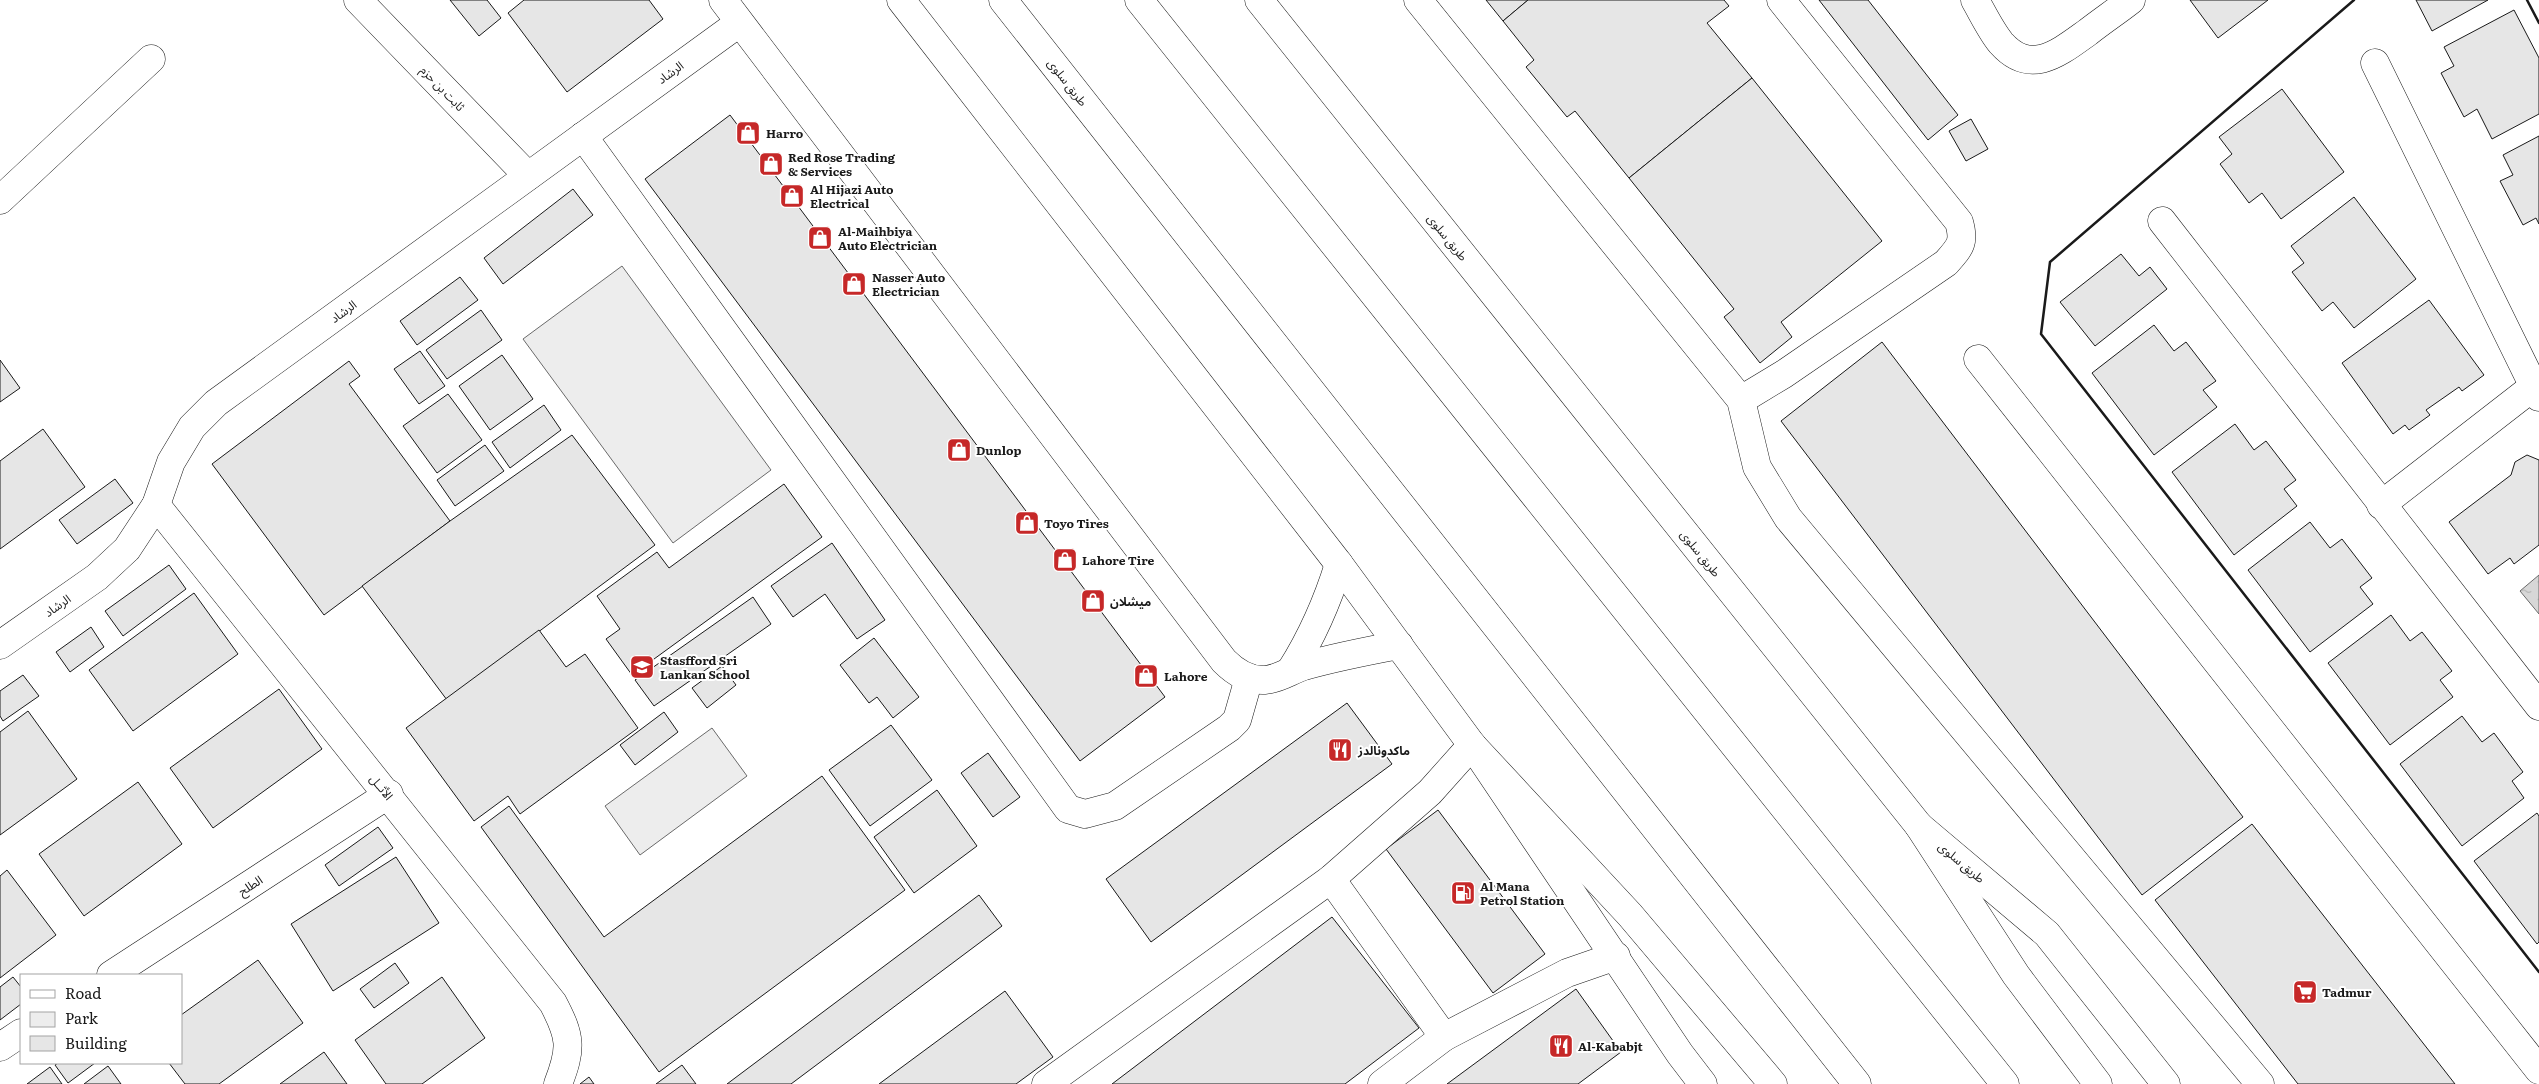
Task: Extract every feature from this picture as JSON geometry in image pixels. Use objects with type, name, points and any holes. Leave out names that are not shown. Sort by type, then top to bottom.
[{"type":"main road","name":"ثابت بن حزم","points":[[358,0],[528,176]]},
{"type":"main road","points":[[723,0],[1224,661],[1235,672],[1249,678],[1264,680],[1278,677],[1291,670],[1354,654],[1399,646]]},
{"type":"main road","points":[[901,0],[1339,564],[1472,745],[1616,956],[1680,1054],[1703,1084]]},
{"type":"main road","name":"طريق سلوى","points":[[1003,0],[1857,1084]]},
{"type":"main road","points":[[1139,0],[2005,1084]]},
{"type":"main road","name":"طريق سلوى","points":[[1259,0],[1919,826],[2047,934],[2166,1084]]},
{"type":"main road","points":[[1418,0],[1741,400],[1756,467],[1788,518],[2260,1084]]},
{"type":"main road","points":[[1741,400],[1784,374],[1946,263],[1958,249],[1964,237],[1959,222],[1781,0]]},
{"type":"main road","points":[[1975,0],[2000,42],[2012,53],[2028,60],[2044,60],[2058,54],[2131,0]]},
{"type":"main road","name":"الرشاد","points":[[0,645],[97,577],[127,549],[156,505],[171,462],[192,427],[216,403],[739,23]]},
{"type":"main road","points":[[0,200],[151,60]]},
{"type":"main road","points":[[2376,63],[2536,392],[2381,505]]},
{"type":"main road","points":[[583,136],[1068,809],[1086,814],[1115,806],[1229,728],[1236,720],[1249,678]]},
{"type":"main road","points":[[2162,221],[2539,706]]},
{"type":"main road","points":[[1978,359],[2539,1070]]},
{"type":"main road","name":"الأثــل","points":[[156,505],[389,794],[553,1003],[566,1029],[568,1058],[558,1084]]},
{"type":"main road","points":[[1291,670],[1312,637],[1327,601],[1339,564]]},
{"type":"main road","points":[[1046,1084],[1331,879],[1430,792],[1472,745]]},
{"type":"main road","points":[[1472,745],[1630,915],[1774,1084]]},
{"type":"main road","name":"الطلح","points":[[112,974],[389,794]]},
{"type":"main road","points":[[1919,826],[2016,975],[2098,1084]]},
{"type":"main road","points":[[1331,879],[1444,1037]]},
{"type":"main road","points":[[1382,1084],[1444,1037],[1544,984],[1616,956]]},
{"type":"main road","points":[[0,1047],[20,1034]]},
{"type":"green space","points":[[622,266],[771,470],[673,543],[523,339]]},
{"type":"green space","points":[[712,728],[747,776],[640,855],[605,806]]},
{"type":"water","points":[[2539,575],[2539,614],[2520,591]]},
{"type":"building","points":[[450,0],[487,0],[501,18],[479,36]]},
{"type":"building","points":[[524,0],[649,0],[663,19],[567,92],[508,13]]},
{"type":"building","points":[[1486,0],[1528,0],[1503,21]]},
{"type":"building","points":[[1528,0],[1724,0],[1729,6],[1707,23],[1752,78],[1629,178],[1575,111],[1567,117],[1526,67],[1534,60],[1503,21]]},
{"type":"building","points":[[1819,0],[1868,0],[1958,115],[1928,140]]},
{"type":"building","points":[[2190,0],[2268,0],[2218,38]]},
{"type":"building","points":[[2416,0],[2488,0],[2432,31]]},
{"type":"building","points":[[2514,10],[2539,58],[2539,114],[2492,139],[2477,109],[2464,117],[2441,73],[2454,66],[2444,47]]},
{"type":"building","points":[[1752,78],[1882,241],[1781,322],[1792,337],[1760,363],[1724,317],[1734,309],[1629,178]]},
{"type":"building","points":[[2282,89],[2344,172],[2281,219],[2262,193],[2249,203],[2220,164],[2232,154],[2219,137]]},
{"type":"building","points":[[730,115],[1165,697],[1080,761],[645,179]]},
{"type":"building","points":[[1971,119],[1988,149],[1966,161],[1949,131]]},
{"type":"building","points":[[2539,136],[2539,224],[2536,218],[2523,225],[2500,181],[2513,175],[2503,155]]},
{"type":"building","points":[[573,189],[593,215],[503,284],[484,258]]},
{"type":"building","points":[[2354,197],[2416,279],[2354,328],[2333,302],[2322,311],[2292,272],[2304,263],[2291,246]]},
{"type":"building","points":[[2121,254],[2139,276],[2150,267],[2167,289],[2095,346],[2060,302]]},
{"type":"building","points":[[460,277],[478,300],[417,345],[400,321]]},
{"type":"building","points":[[2429,300],[2484,375],[2462,391],[2459,387],[2426,410],[2430,415],[2409,430],[2405,425],[2393,434],[2342,363]]},
{"type":"building","points":[[481,310],[502,340],[447,379],[426,350]]},
{"type":"building","points":[[2154,325],[2174,351],[2186,342],[2216,381],[2203,390],[2217,407],[2154,455],[2092,373]]},
{"type":"building","points":[[1882,342],[2243,817],[2142,895],[1781,421]]},
{"type":"building","points":[[420,351],[445,386],[419,404],[394,369]]},
{"type":"building","points":[[502,355],[533,399],[490,430],[459,386]]},
{"type":"building","points":[[0,360],[20,388],[0,402]]},
{"type":"building","points":[[349,361],[360,376],[349,384],[450,521],[324,615],[212,464]]},
{"type":"building","points":[[448,394],[482,440],[437,473],[403,426]]},
{"type":"building","points":[[544,405],[561,430],[510,468],[492,442]]},
{"type":"building","points":[[2235,424],[2254,450],[2266,441],[2296,480],[2284,489],[2297,506],[2234,555],[2172,472]]},
{"type":"building","points":[[43,429],[85,487],[0,549],[0,461]]},
{"type":"building","points":[[572,435],[655,545],[447,700],[362,586]]},
{"type":"building","points":[[485,445],[504,471],[455,506],[437,480]]},
{"type":"building","points":[[2527,455],[2539,460],[2539,545],[2514,564],[2510,558],[2488,574],[2449,522],[2511,475],[2515,462]]},
{"type":"building","points":[[115,479],[133,503],[77,544],[59,520]]},
{"type":"building","points":[[784,484],[822,537],[632,675],[606,639],[620,629],[597,596],[657,552],[669,568]]},
{"type":"building","points":[[2310,522],[2330,548],[2342,539],[2372,578],[2360,587],[2373,604],[2310,652],[2248,570]]},
{"type":"building","points":[[832,543],[885,620],[857,639],[825,594],[793,617],[771,586]]},
{"type":"building","points":[[169,565],[186,589],[123,636],[105,611]]},
{"type":"building","points":[[194,593],[238,654],[133,731],[89,670]]},
{"type":"building","points":[[753,597],[771,624],[654,706],[635,680]]},
{"type":"building","points":[[2391,615],[2410,641],[2422,632],[2452,671],[2440,680],[2453,697],[2390,745],[2328,663]]},
{"type":"building","points":[[91,627],[104,647],[70,672],[56,652]]},
{"type":"building","points":[[539,630],[566,667],[585,654],[638,728],[520,814],[508,796],[474,821],[406,728]]},
{"type":"building","points":[[874,638],[919,697],[893,718],[877,697],[869,703],[840,665]]},
{"type":"building","points":[[722,666],[736,685],[707,708],[692,688]]},
{"type":"building","points":[[23,675],[39,696],[3,721],[0,716],[0,691]]},
{"type":"building","points":[[279,689],[322,749],[213,828],[170,768]]},
{"type":"building","points":[[1347,703],[1392,764],[1151,942],[1106,879]]},
{"type":"building","points":[[28,711],[77,779],[0,835],[0,732]]},
{"type":"building","points":[[664,712],[678,732],[635,765],[620,745]]},
{"type":"building","points":[[2462,716],[2482,742],[2494,733],[2523,772],[2512,781],[2524,798],[2462,846],[2400,764]]},
{"type":"building","points":[[891,725],[932,780],[870,826],[829,770]]},
{"type":"building","points":[[988,753],[1020,797],[993,817],[961,773]]},
{"type":"building","points":[[822,776],[905,890],[659,1072],[481,827],[509,806],[604,937]]},
{"type":"building","points":[[138,782],[182,844],[84,916],[39,854]]},
{"type":"building","points":[[937,790],[977,846],[914,893],[874,837]]},
{"type":"building","points":[[1438,810],[1545,954],[1493,993],[1386,849]]},
{"type":"building","points":[[2537,813],[2539,816],[2539,942],[2537,944],[2474,861]]},
{"type":"building","name":"Tadmur","points":[[2252,824],[2455,1084],[2298,1084],[2155,900]]},
{"type":"building","points":[[378,827],[393,848],[339,886],[325,865]]},
{"type":"building","points":[[396,857],[439,923],[333,991],[291,924]]},
{"type":"building","points":[[7,870],[56,935],[0,978],[0,876]]},
{"type":"building","points":[[979,895],[1002,926],[791,1084],[727,1084]]},
{"type":"building","points":[[1332,917],[1419,1028],[1345,1084],[1112,1084]]},
{"type":"building","points":[[258,960],[303,1023],[219,1084],[185,1084],[170,1064],[182,1064],[182,1014]]},
{"type":"building","points":[[395,963],[409,983],[374,1008],[360,989]]},
{"type":"building","points":[[13,977],[20,986],[20,1005],[0,1020],[0,987]]},
{"type":"building","points":[[442,977],[485,1038],[422,1084],[386,1084],[355,1040]]},
{"type":"building","points":[[1576,989],[1621,1052],[1578,1084],[1447,1084]]},
{"type":"building","points":[[1005,991],[1053,1057],[1016,1084],[879,1084]]},
{"type":"building","points":[[324,1052],[347,1084],[280,1084]]},
{"type":"building","points":[[56,1064],[94,1064],[68,1083],[55,1065]]},
{"type":"building","points":[[682,1065],[696,1084],[656,1084]]},
{"type":"building","points":[[108,1066],[121,1084],[84,1084]]},
{"type":"building","points":[[50,1067],[62,1084],[27,1084]]},
{"type":"building","points":[[589,1077],[594,1084],[580,1084]]},
{"type":"wall","points":[[2354,0],[2050,262],[2041,334],[2539,972]]},
{"type":"wall","points":[[2527,0],[2539,23]]},
{"type":"place","name":"Harro","points":[[748,133]]},
{"type":"place","name":"Red Rose Trading & Services","points":[[771,164]]},
{"type":"place","name":"Al Hijazi Auto Electrical","points":[[792,196]]},
{"type":"place","name":"Al-Maihbiya Auto Electrician","points":[[820,238]]},
{"type":"place","name":"Nasser Auto Electrician","points":[[854,284]]},
{"type":"place","name":"Dunlop","points":[[959,450]]},
{"type":"place","name":"Toyo Tires","points":[[1027,523]]},
{"type":"place","name":"Lahore Tire","points":[[1065,560]]},
{"type":"place","name":"ميشلان","points":[[1093,601]]},
{"type":"place","name":"Stasfford Sri Lankan School","points":[[642,667]]},
{"type":"place","name":"Lahore","points":[[1146,676]]},
{"type":"place","name":"ماكدونالدز","points":[[1340,750]]},
{"type":"place","name":"Al Mana Petrol Station","points":[[1463,893]]},
{"type":"place","name":"Tadmur","points":[[2305,992]]},
{"type":"place","name":"Al-Kababjt","points":[[1561,1046]]}]
